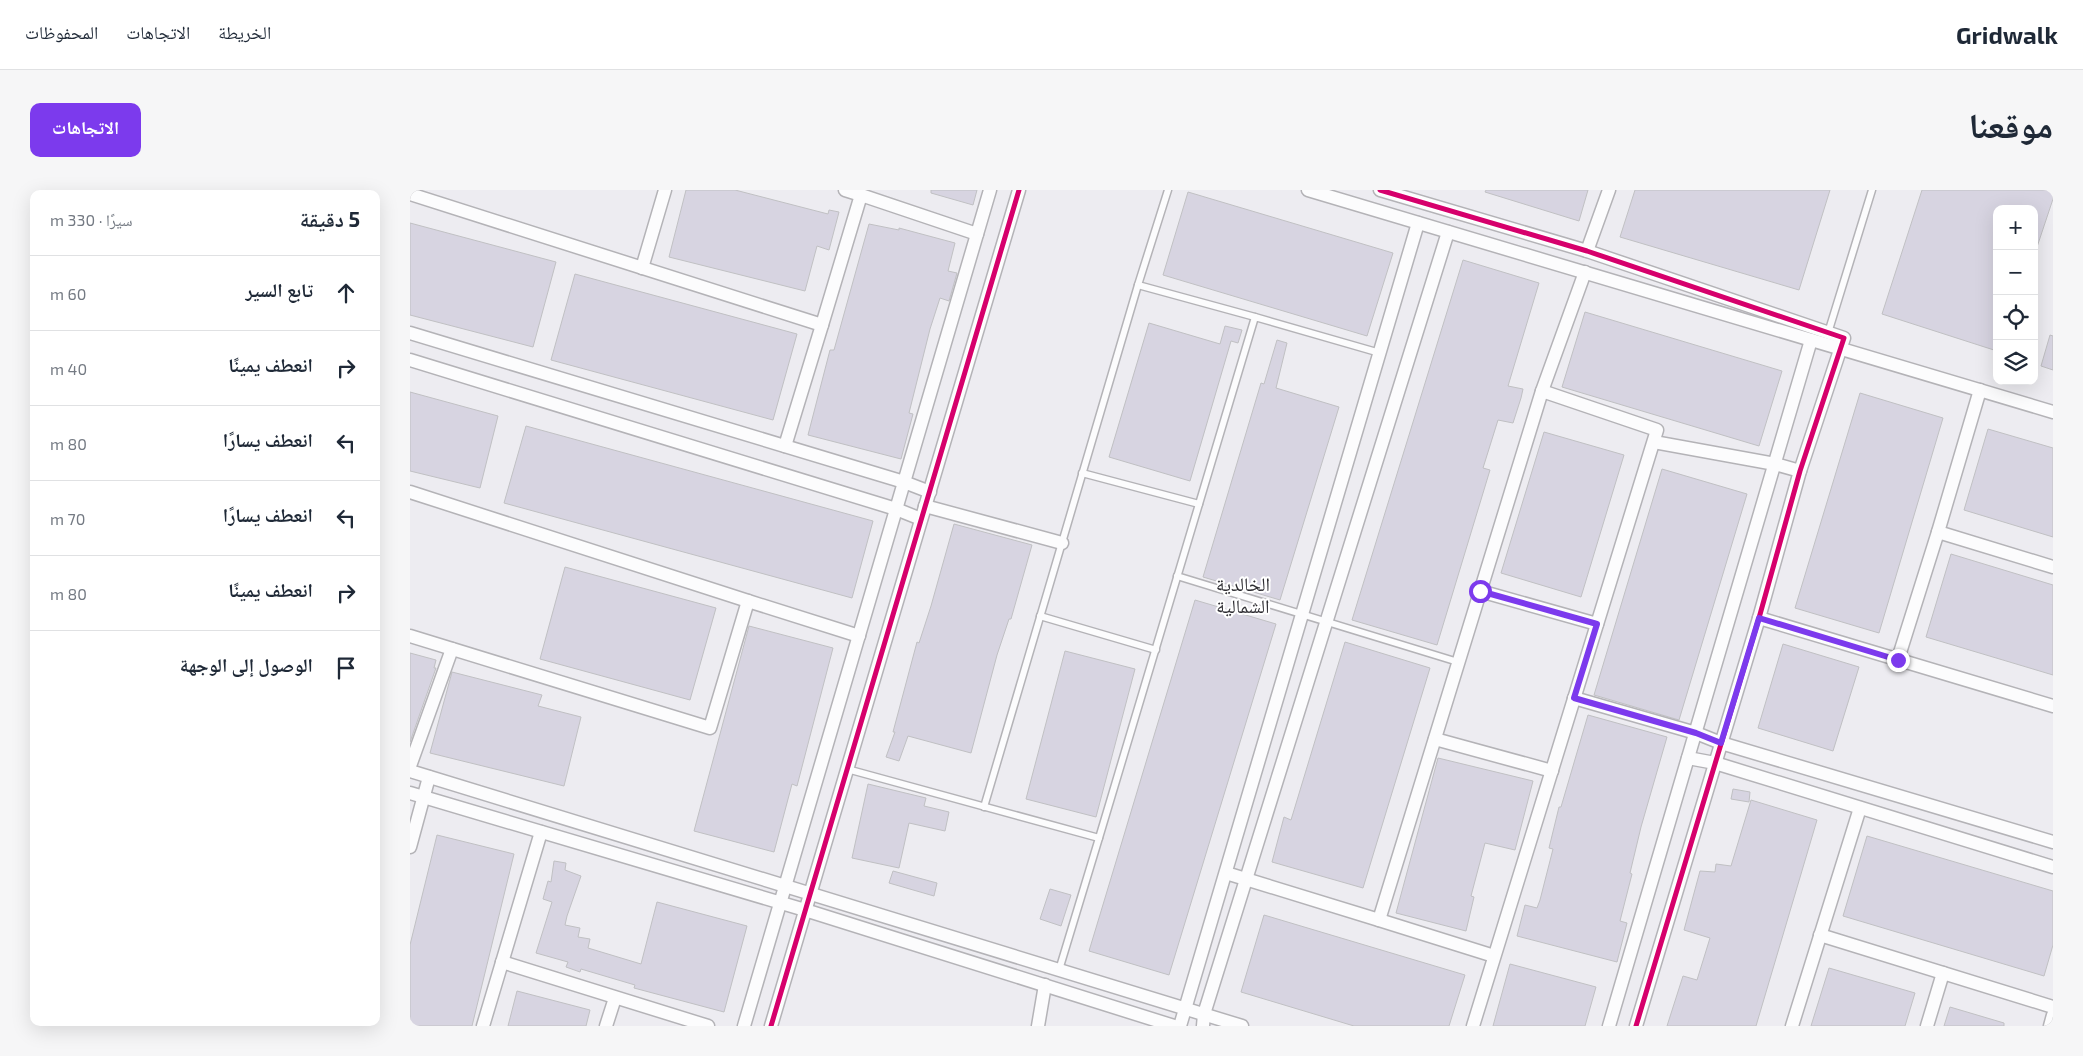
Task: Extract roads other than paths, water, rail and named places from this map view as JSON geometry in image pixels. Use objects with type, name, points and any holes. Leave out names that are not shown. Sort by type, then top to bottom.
[{"type":"street","points":[[642,268],[665,190]]},
{"type":"street","points":[[845,190],[977,234]]},
{"type":"street","points":[[744,1026],[990,190]]},
{"type":"street","points":[[771,1026],[1019,190]]},
{"type":"street","points":[[1308,190],[2053,412]]},
{"type":"street","points":[[1380,190],[1587,251],[1844,338],[1800,471],[1759,618],[1636,1026]]},
{"type":"street","points":[[1587,251],[1609,190]]},
{"type":"street","points":[[410,194],[822,324]]},
{"type":"street","points":[[785,446],[861,195]]},
{"type":"street","points":[[1180,1026],[1418,223]]},
{"type":"street","points":[[1204,1020],[1246,879],[1448,232]]},
{"type":"street","points":[[1379,920],[1542,392],[1585,272]]},
{"type":"street","points":[[410,333],[904,482],[930,492]]},
{"type":"street","points":[[1609,1026],[1811,340]]},
{"type":"street","points":[[410,360],[896,509],[922,519]]},
{"type":"street","points":[[1898,660],[1980,390]]},
{"type":"street","points":[[1473,1026],[1657,430],[1542,392]]},
{"type":"street","points":[[1654,442],[1775,464],[1800,471]]},
{"type":"street","points":[[410,492],[859,636]]},
{"type":"street","points":[[925,506],[1062,542]]},
{"type":"street","points":[[1938,532],[2053,566]]},
{"type":"street","points":[[1480,591],[1597,624]]},
{"type":"street","points":[[410,636],[710,728],[748,601]]},
{"type":"street","points":[[1759,618],[2053,706]]},
{"type":"street","points":[[410,766],[452,649]]},
{"type":"street","points":[[1574,698],[1696,733],[1721,743],[2053,842]]},
{"type":"street","points":[[1435,739],[1552,771]]},
{"type":"street","points":[[1688,758],[1715,763],[2053,867]]},
{"type":"street","points":[[410,771],[1186,1009],[1204,1020],[1242,1026]]},
{"type":"street","points":[[410,847],[425,798],[429,777]]},
{"type":"street","points":[[410,793],[805,910],[1174,1026]]},
{"type":"street","points":[[1792,1026],[1860,808]]},
{"type":"street","points":[[483,1026],[541,832]]},
{"type":"street","points":[[1226,873],[1494,956]]},
{"type":"street","points":[[1820,935],[2053,1007]]},
{"type":"street","points":[[502,962],[708,1026]]},
{"type":"street","points":[[1927,1026],[1943,973]]},
{"type":"street","points":[[1038,1026],[1045,986]]},
{"type":"street","points":[[606,1026],[615,998]]},
{"type":"street","points":[[2050,1026],[2053,1015]]},
{"type":"lane","points":[[984,807],[1138,285],[1168,190]]},
{"type":"lane","points":[[1828,333],[1872,190]]},
{"type":"lane","points":[[1138,285],[1380,353]]},
{"type":"lane","points":[[1059,970],[1256,317]]},
{"type":"lane","points":[[1082,473],[1199,504]]},
{"type":"lane","points":[[1177,576],[1458,662]]},
{"type":"lane","points":[[1040,616],[1156,650]]},
{"type":"lane","points":[[847,769],[1099,838]]},
{"type":"district","name":"الخالدية الشمالية","points":[[1243,595]]}]
